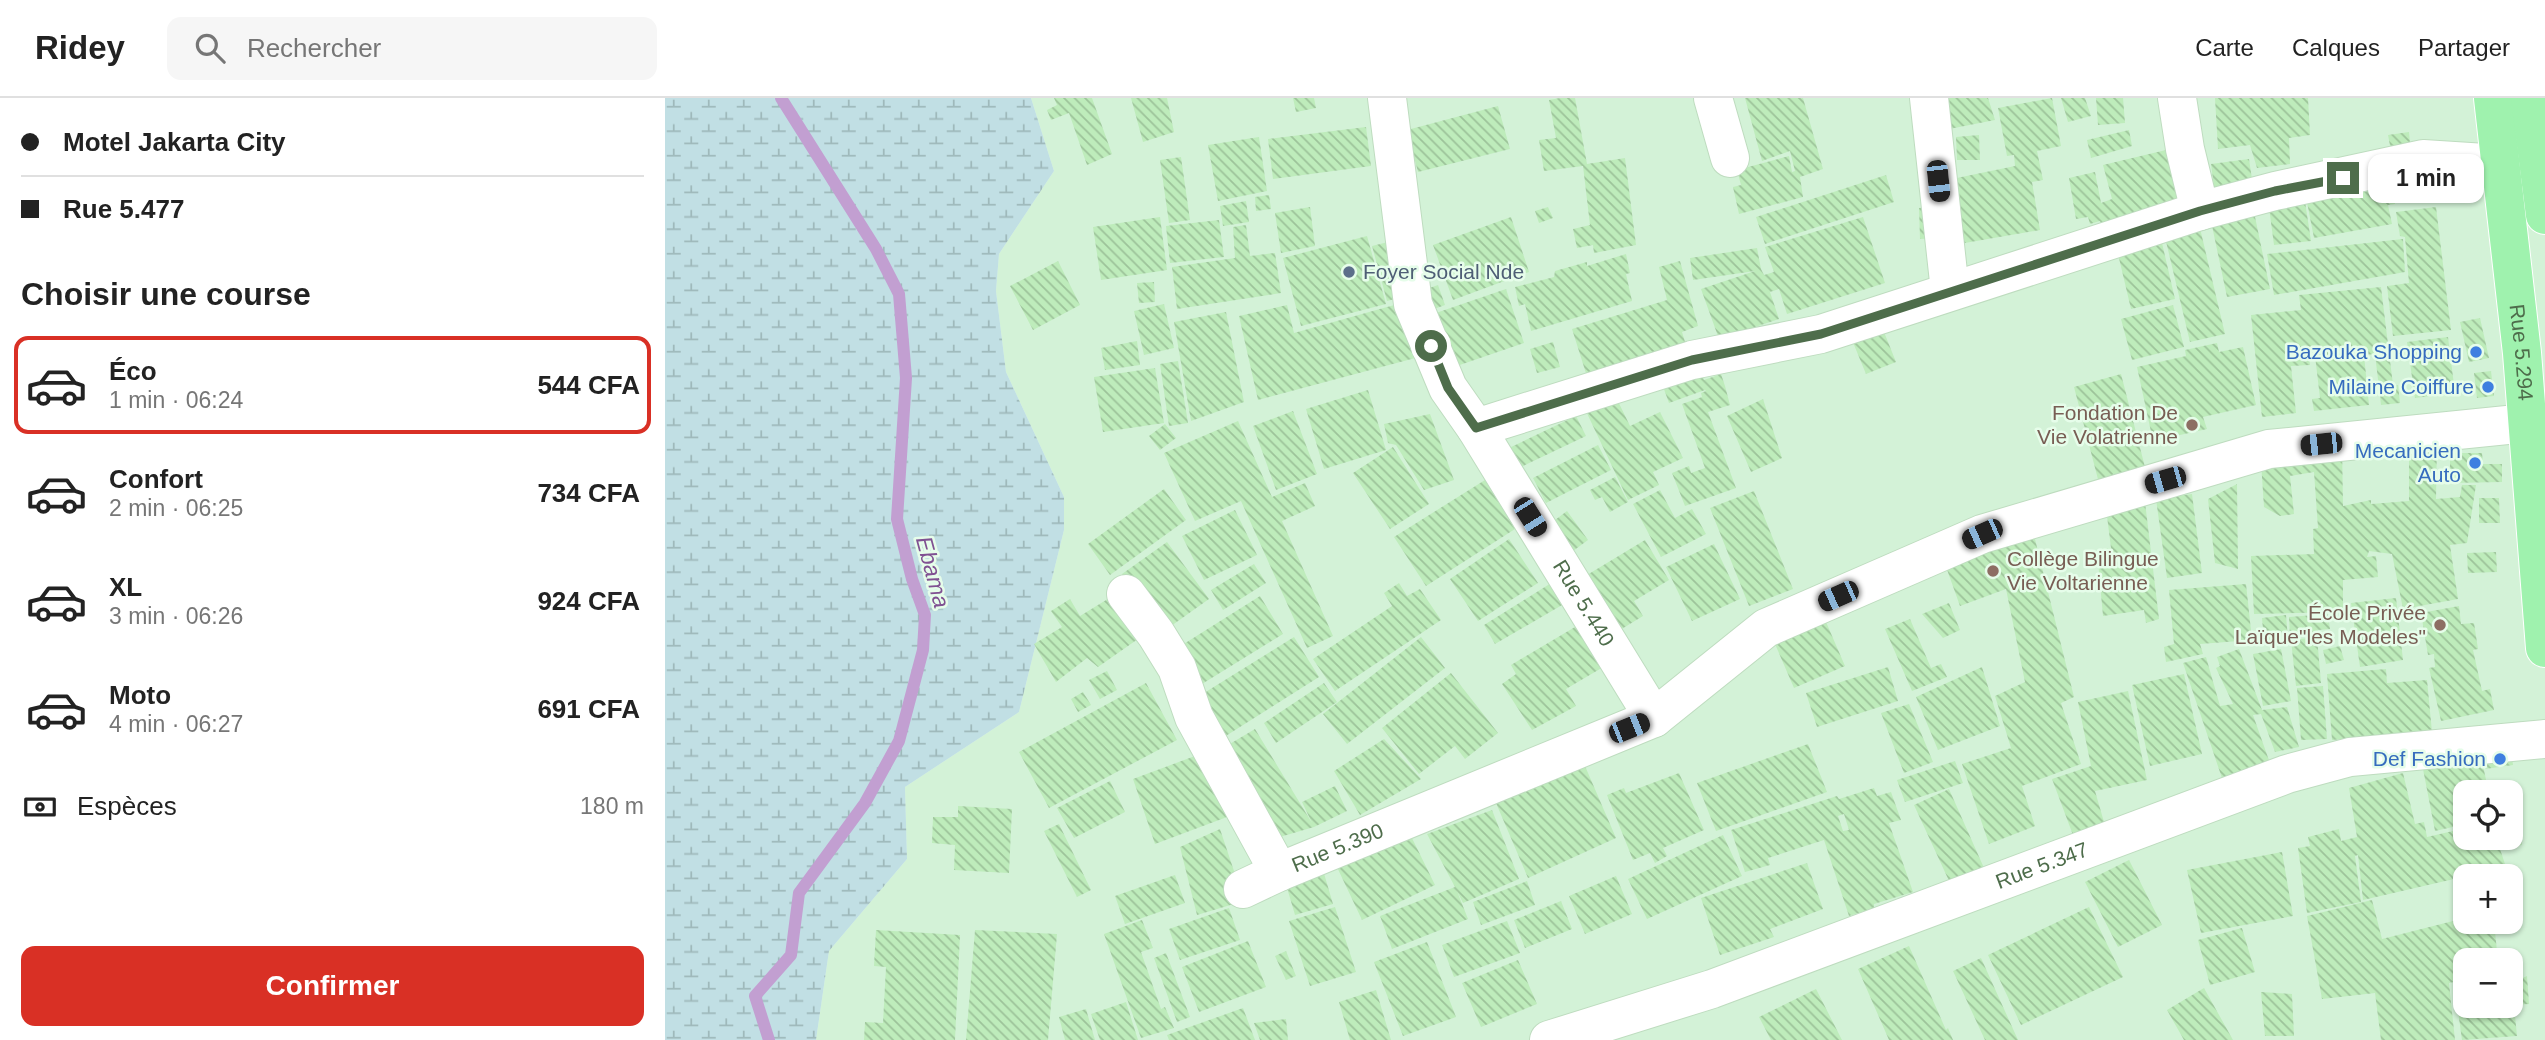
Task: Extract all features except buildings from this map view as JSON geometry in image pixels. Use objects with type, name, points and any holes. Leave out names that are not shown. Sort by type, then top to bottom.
[{"type":"main road","name":"Rue 5.294","points":[[2493,98],[2527,424],[2545,648]]},
{"type":"main road","points":[[2535,100],[2545,215]]},
{"type":"street","name":"Rue 5.440","points":[[1387,98],[1413,304],[1448,388],[1476,428],[1654,718]]},
{"type":"street","points":[[1713,98],[1730,158]]},
{"type":"street","points":[[1929,98],[1950,291]]},
{"type":"street","points":[[2177,98],[2185,149],[2200,211]]},
{"type":"street","points":[[1476,428],[1692,360],[1821,334],[2200,211],[2275,191],[2423,159],[2501,164]]},
{"type":"street","name":"Rue 5.390","points":[[1126,594],[1177,668],[1194,717],[1279,872],[1654,718],[1766,628],[1982,534],[2269,449],[2527,424]]},
{"type":"street","name":"Rue 5.347","points":[[1549,1040],[1712,989],[2287,774],[2350,757],[2545,739]]},
{"type":"street","points":[[1243,889],[1279,872]]},
{"type":"shaded area","points":[[1031,98],[2545,98],[2545,1040],[816,1040],[829,951],[907,859],[905,787],[1019,712],[1064,530],[1064,497],[1006,372],[996,291],[999,254],[1054,171]]},
{"type":"green space","points":[[665,98],[1031,98],[1054,171],[999,254],[996,291],[1006,372],[1064,497],[1064,530],[1019,712],[905,787],[907,859],[829,951],[816,1040],[665,1040]]},
{"type":"waterway","name":"Ebama","points":[[769,1040],[755,996],[791,955],[799,893],[865,803],[899,741],[923,650],[925,615],[912,579],[897,519],[906,378],[899,294],[876,249],[781,98]]},
{"type":"place","name":"Foyer Social Nde","points":[[1349,272]]},
{"type":"place","name":"Bazouka Shopping","points":[[2476,352]]},
{"type":"place","name":"Milaine Coiffure","points":[[2488,387]]},
{"type":"place","name":"Fondation De Vie Volatrienne","points":[[2192,425]]},
{"type":"place","name":"Mecanicien Auto","points":[[2475,463]]},
{"type":"place","name":"Collège Bilingue Vie Voltarienne","points":[[1993,571]]},
{"type":"place","name":"École Privée Laïque\"les Modeles\"","points":[[2440,625]]},
{"type":"place","name":"Def Fashion","points":[[2500,759]]},
{"type":"route","points":[[1431,346],[1448,388],[1476,428],[1692,360],[1821,334],[2200,211],[2275,191],[2343,178]]}]
